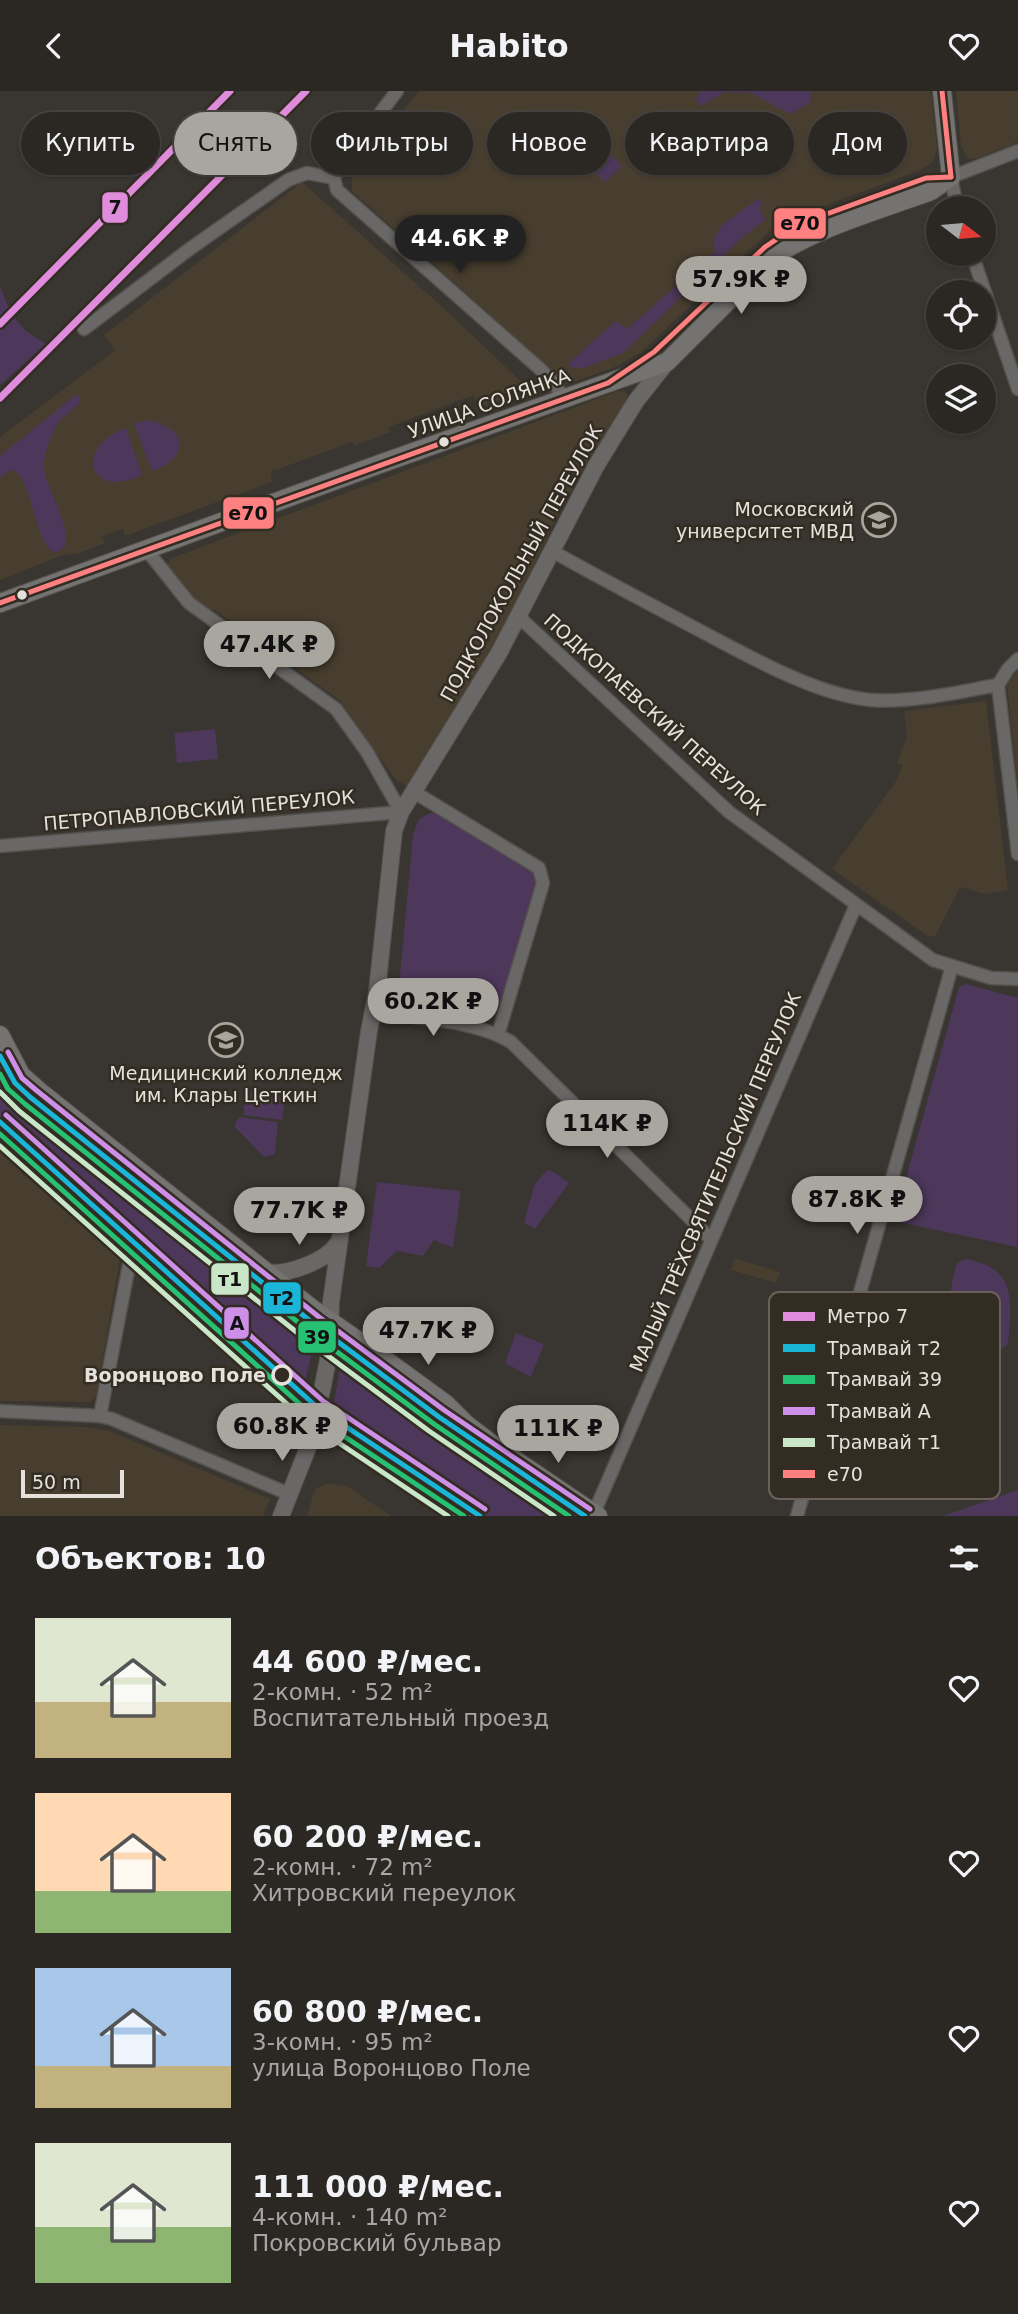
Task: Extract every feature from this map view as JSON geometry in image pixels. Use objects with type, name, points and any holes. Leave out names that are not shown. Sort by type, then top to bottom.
[{"type":"main road","points":[[942,91],[951,177]]},
{"type":"main road","name":"УЛИЦА СОЛЯНКА","points":[[0,603],[559,391],[667,362],[770,259],[782,251],[804,239],[931,191],[951,177]]},
{"type":"main road","points":[[0,1035],[13,1062],[29,1082],[332,1324],[446,1404],[467,1425],[496,1447],[596,1515]]},
{"type":"main road","points":[[0,1134],[316,1420],[465,1516]]},
{"type":"street","points":[[397,91],[339,167],[334,178],[337,190],[559,391]]},
{"type":"street","points":[[955,196],[951,177],[1018,151]]},
{"type":"street","points":[[84,329],[191,248],[288,180],[307,173],[334,178]]},
{"type":"street","points":[[976,266],[1018,389]]},
{"type":"street","name":"ПОДКОЛОКОЛЬНЫЙ ПЕРЕУЛОК","points":[[281,1516],[313,1435],[330,1349],[331,1302],[373,1012],[394,831],[401,812],[519,617],[573,507],[636,401],[667,362]]},
{"type":"street","points":[[145,548],[189,603],[335,709],[367,752],[401,812]]},
{"type":"street","points":[[552,551],[733,648],[841,694],[885,700],[928,697],[998,685]]},
{"type":"street","name":"ПОДКОПАЕВСКИЙ ПЕРЕУЛОК","points":[[519,617],[729,812],[856,905],[933,960],[991,978],[1018,979]]},
{"type":"street","points":[[1018,659],[998,685],[1018,854]]},
{"type":"street","points":[[414,792],[539,868],[543,883],[498,1035]]},
{"type":"street","name":"ПЕТРОПАВЛОВСКИЙ ПЕРЕУЛОК","points":[[0,846],[401,812]]},
{"type":"street","name":"МАЛЫЙ ТРЁХСВЯТИТЕЛЬСКИЙ ПЕРЕУЛОК","points":[[596,1515],[711,1239],[856,905]]},
{"type":"street","points":[[860,1292],[952,966]]},
{"type":"street","points":[[373,1012],[458,1025],[498,1035],[527,1056],[711,1239]]},
{"type":"street","points":[[265,1272],[287,1272],[327,1256],[341,1238]]},
{"type":"street","points":[[100,1416],[131,1255]]},
{"type":"street","points":[[0,1411],[100,1416],[131,1426],[289,1494]]},
{"type":"street","points":[[797,1516],[802,1499]]},
{"type":"shaded area","points":[[419,91],[931,91],[937,150],[933,161],[921,170],[810,211],[772,229],[640,353],[613,368],[567,384],[352,191],[352,175],[473,175],[473,112],[402,112]]},
{"type":"shaded area","points":[[701,91],[812,91],[810,103],[794,112],[786,112],[751,93],[724,92],[701,106],[695,99]]},
{"type":"shaded area","points":[[956,91],[1018,91],[1018,142],[968,159],[961,146]]},
{"type":"shaded area","points":[[611,155],[622,166],[605,182],[598,175],[611,175]]},
{"type":"shaded area","points":[[302,182],[449,313],[530,390],[482,406],[473,396],[463,399],[389,427],[390,432],[354,446],[352,442],[273,469],[272,482],[125,536],[123,529],[102,536],[105,543],[79,553],[63,555],[0,580],[0,437],[115,350],[104,335]]},
{"type":"shaded area","points":[[758,199],[761,202],[760,212],[766,219],[742,238],[623,353],[583,368],[570,367],[569,363],[616,321],[627,329],[715,252],[713,240],[722,225]]},
{"type":"shaded area","points":[[0,287],[12,315],[26,331],[46,344],[0,385]]},
{"type":"shaded area","points":[[618,391],[627,394],[627,403],[594,451],[557,517],[497,642],[407,786],[396,780],[339,700],[215,610],[206,610],[190,598],[167,569],[172,558]]},
{"type":"shaded area","points":[[80,395],[80,402],[57,424],[44,461],[44,471],[60,513],[66,539],[63,548],[54,553],[41,534],[28,494],[18,474],[10,470],[0,478],[0,456],[73,397]]},
{"type":"shaded area","points":[[147,420],[171,429],[180,443],[173,459],[152,471],[134,424]]},
{"type":"shaded area","points":[[126,428],[142,475],[124,481],[110,481],[99,476],[94,468],[93,458],[98,447],[109,437]]},
{"type":"shaded area","points":[[1018,670],[1018,788],[1007,684]]},
{"type":"shaded area","points":[[986,701],[1008,890],[985,894],[960,887],[935,936],[928,936],[832,869],[896,781],[903,765],[897,763],[907,736],[904,711]]},
{"type":"shaded area","points":[[215,729],[218,759],[177,763],[174,733]]},
{"type":"shaded area","points":[[430,813],[443,815],[530,868],[536,876],[498,1014],[490,1017],[407,1003],[398,997],[413,834],[419,819]]},
{"type":"shaded area","points":[[966,984],[1018,998],[1017,1247],[894,1221],[959,987]]},
{"type":"shaded area","points":[[0,1064],[17,1090],[33,1106],[315,1331],[303,1390],[148,1247],[0,1118]]},
{"type":"shaded area","points":[[246,1093],[285,1098],[282,1120],[243,1115]]},
{"type":"shaded area","points":[[239,1117],[278,1122],[275,1154],[264,1157],[234,1126]]},
{"type":"shaded area","points":[[0,1144],[120,1259],[96,1396],[90,1402],[0,1401]]},
{"type":"shaded area","points":[[547,1170],[569,1183],[535,1229],[524,1223],[534,1185]]},
{"type":"shaded area","points":[[377,1182],[461,1191],[453,1248],[434,1240],[423,1256],[397,1251],[379,1268],[366,1266]]},
{"type":"shaded area","points":[[735,1258],[780,1272],[776,1283],[731,1270]]},
{"type":"shaded area","points":[[966,1259],[983,1263],[1003,1278],[1008,1288],[1008,1344],[1000,1350],[1000,1292],[951,1292],[957,1263]]},
{"type":"shaded area","points":[[516,1333],[544,1344],[531,1377],[505,1363]]},
{"type":"shaded area","points":[[350,1357],[579,1516],[486,1516],[341,1420],[334,1415],[333,1407],[341,1363],[344,1358]]},
{"type":"shaded area","points":[[0,1425],[84,1427],[110,1431],[270,1499],[263,1516],[0,1516]]},
{"type":"shaded area","points":[[328,1483],[347,1486],[391,1516],[307,1516],[315,1489]]},
{"type":"shaded area","points":[[1018,1490],[1018,1516],[943,1516],[992,1499],[1000,1499],[1000,1496]]},
{"type":"metro line","name":"7","points":[[0,324],[230,91]]},
{"type":"metro line","name":"7","points":[[0,398],[306,91]]},
{"type":"tram line","name":"А","points":[[8,1052],[22,1078],[36,1090],[319,1317],[444,1410],[590,1509]]},
{"type":"tram line","name":"т2","points":[[0,1056],[15,1083],[30,1097],[314,1324],[439,1417],[585,1516]]},
{"type":"tram line","name":"39","points":[[0,1074],[8,1089],[25,1104],[309,1331],[434,1424],[569,1516]]},
{"type":"tram line","name":"т1","points":[[0,1092],[19,1111],[304,1338],[429,1431],[554,1516]]},
{"type":"tram line","name":"А","points":[[6,1115],[323,1401],[485,1509]]},
{"type":"tram line","name":"т2","points":[[0,1122],[318,1408],[480,1516]]},
{"type":"tram line","name":"39","points":[[0,1134],[312,1415],[464,1516]]},
{"type":"tram line","name":"т1","points":[[0,1146],[306,1421],[448,1516]]},
{"type":"transit line","name":"е70","points":[[942,91],[951,177]]},
{"type":"transit line","name":"е70","points":[[0,603],[608,383],[654,352],[765,247],[799,224],[926,178],[951,177]]},
{"type":"place","name":"Московский университет МВД","points":[[879,520]]},
{"type":"place","name":"Медицинский колледж им. Клары Цеткин","points":[[226,1040]]},
{"type":"place","name":"Воронцово Поле","points":[[282,1375]]}]
